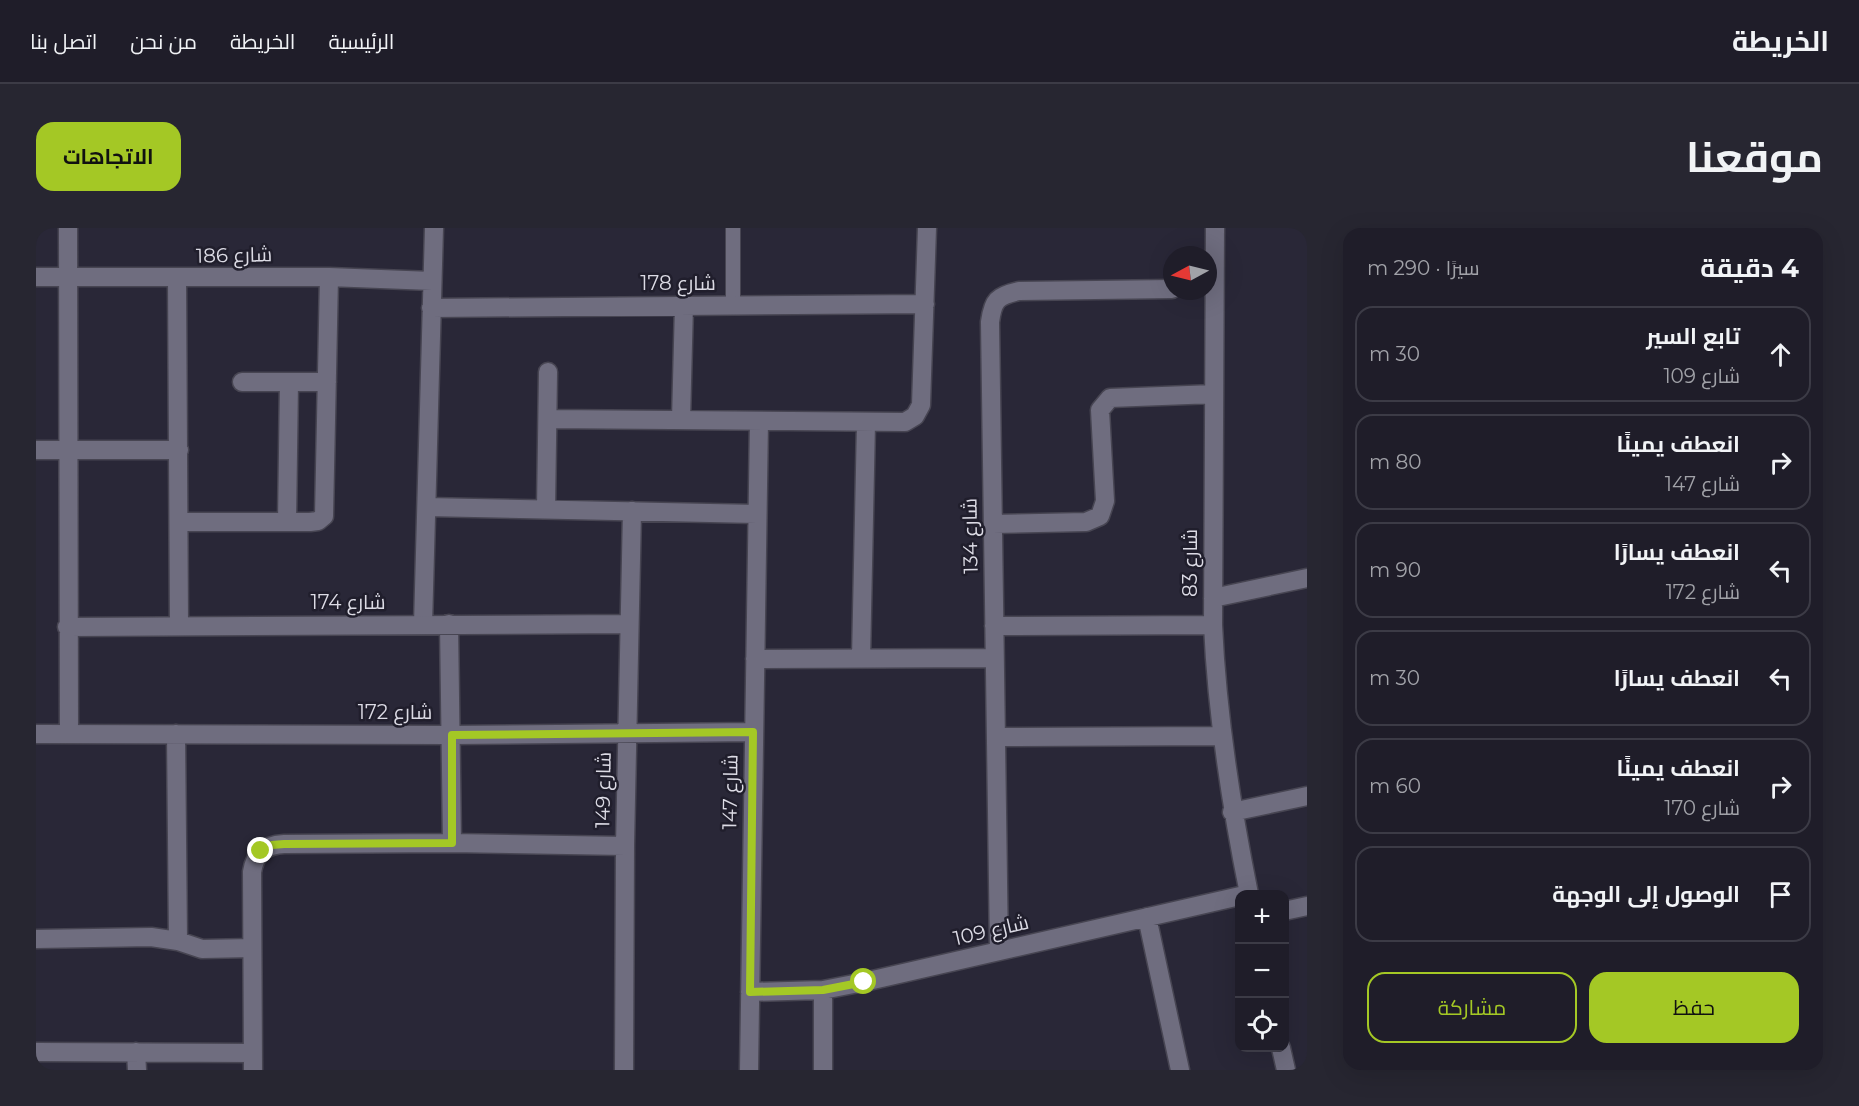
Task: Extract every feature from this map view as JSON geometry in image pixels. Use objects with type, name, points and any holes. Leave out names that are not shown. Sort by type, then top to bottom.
[{"type":"street","points":[[68,228],[69,734]]},
{"type":"street","points":[[423,625],[434,228]]},
{"type":"street","points":[[548,419],[905,422],[915,416],[921,405],[927,228]]},
{"type":"street","name":"شارع 83","points":[[1214,246],[1215,228]]},
{"type":"street","name":"شارع 186","points":[[36,277],[177,279],[328,277],[432,280]]},
{"type":"street","points":[[179,522],[318,521],[324,516],[328,277]]},
{"type":"street","points":[[177,279],[179,625]]},
{"type":"street","name":"شارع 134","points":[[999,951],[990,322],[992,306],[1003,294],[1019,291],[1163,289]]},
{"type":"street","name":"شارع 83","points":[[1211,300],[1214,394],[1212,625],[1220,736],[1244,890]]},
{"type":"street","name":"شارع 178","points":[[431,308],[925,304]]},
{"type":"street","points":[[681,420],[684,305]]},
{"type":"street","points":[[546,509],[548,372]]},
{"type":"street","points":[[242,382],[327,382]]},
{"type":"street","points":[[286,522],[289,382]]},
{"type":"street","points":[[993,524],[1086,522],[1100,516],[1105,501],[1100,410],[1110,398],[1214,394]]},
{"type":"street","name":"شارع 147","points":[[749,1070],[759,421]]},
{"type":"street","points":[[861,659],[866,423]]},
{"type":"street","points":[[36,450],[179,450]]},
{"type":"street","points":[[427,507],[757,514]]},
{"type":"street","name":"شارع 149","points":[[624,1070],[625,846],[632,511]]},
{"type":"street","points":[[1213,598],[1307,578]]},
{"type":"street","points":[[449,624],[452,843]]},
{"type":"street","name":"شارع 174","points":[[67,627],[629,624]]},
{"type":"street","points":[[994,626],[1212,625]]},
{"type":"street","points":[[755,659],[994,658]]},
{"type":"street","name":"شارع 172","points":[[36,734],[452,735],[753,732]]},
{"type":"street","points":[[176,734],[178,941]]},
{"type":"street","points":[[996,737],[1220,736]]},
{"type":"street","points":[[1232,812],[1307,796]]},
{"type":"street","points":[[36,1052],[137,1061],[253,1062],[252,872],[258,855],[272,845],[452,843],[625,846]]},
{"type":"street","name":"شارع 109","points":[[750,992],[823,990],[1235,897]]},
{"type":"street","points":[[1289,910],[1307,906]]},
{"type":"street","points":[[1147,917],[1180,1070]]},
{"type":"street","points":[[36,939],[151,938],[178,941],[202,949],[252,948]]},
{"type":"street","points":[[823,990],[823,1070]]},
{"type":"street","points":[[1282,1052],[1286,1070]]},
{"type":"lane","points":[[733,228],[733,305]]},
{"type":"route","points":[[261,851],[272,845],[284,844],[452,843],[452,735],[753,732],[750,992],[823,990],[864,982]]}]
